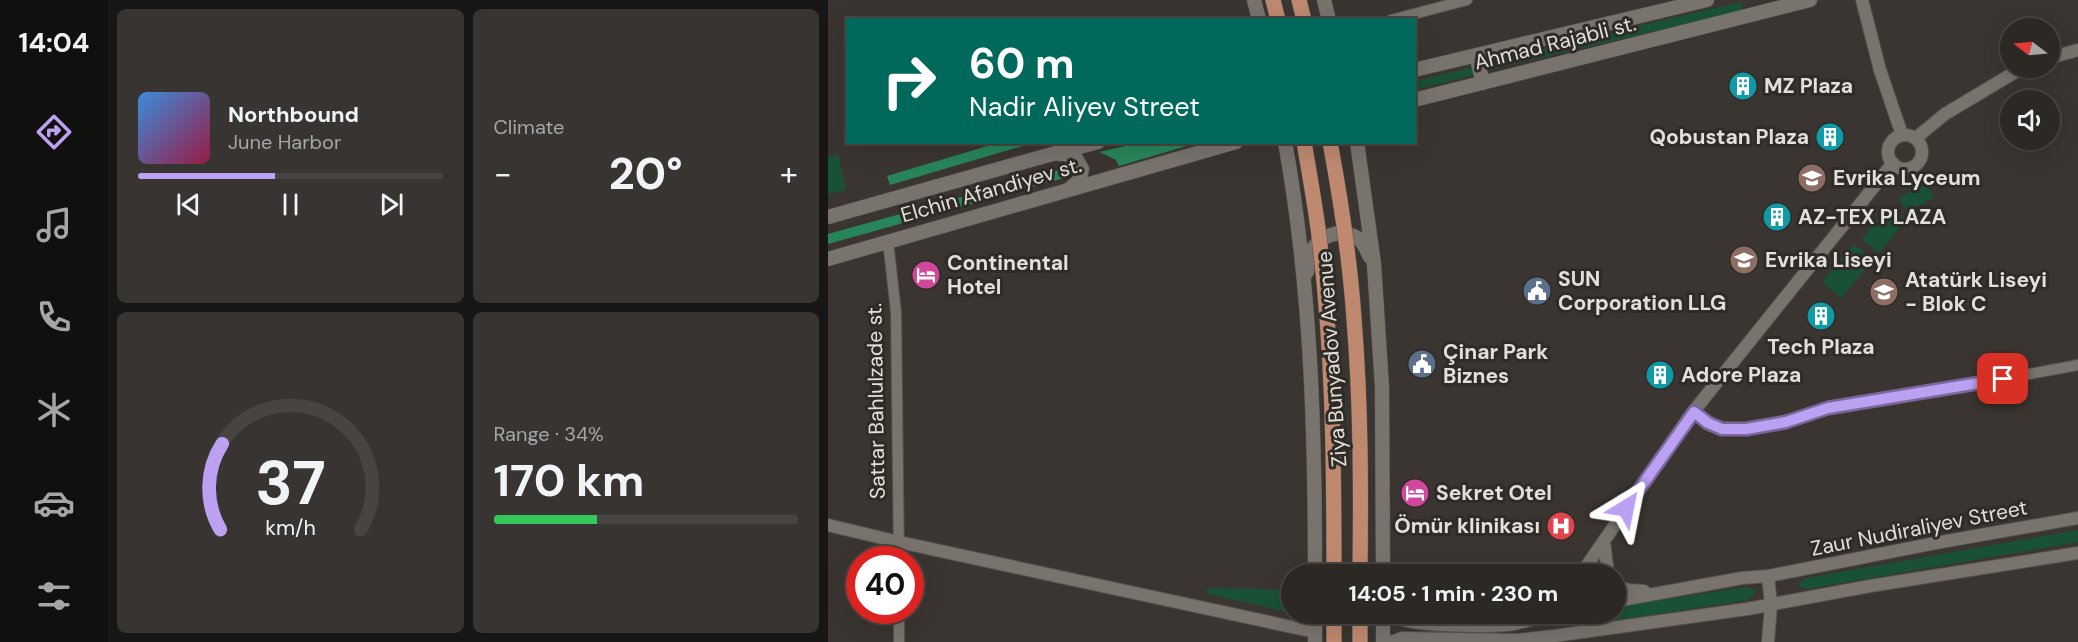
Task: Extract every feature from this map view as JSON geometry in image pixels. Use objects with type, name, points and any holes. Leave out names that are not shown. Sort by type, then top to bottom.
[{"type":"main road","points":[[1254,0],[1258,18]]},
{"type":"main road","points":[[1273,0],[1278,18]]},
{"type":"main road","points":[[1299,0],[1304,18]]},
{"type":"main road","points":[[1324,0],[1328,18]]},
{"type":"main road","name":"Ahmad Rajabli st.","points":[[1416,70],[1707,0]]},
{"type":"main road","name":"Ahmad Rajabli st.","points":[[1416,100],[1765,5],[1810,0]]},
{"type":"main road","points":[[1476,56],[1483,83]]},
{"type":"main road","name":"Elchin Afandiyev st.","points":[[828,217],[1090,144]]},
{"type":"main road","name":"Elchin Afandiyev st.","points":[[828,258],[1229,144]]},
{"type":"main road","name":"Ziya Bunyadov Avenue","points":[[1285,144],[1305,285],[1312,387],[1315,564]]},
{"type":"main road","name":"Ziya Bunyadov Avenue","points":[[1304,144],[1318,228],[1327,318],[1334,448],[1334,564]]},
{"type":"main road","name":"Ziya Bunyadov Avenue","points":[[1330,144],[1344,226],[1354,318],[1361,463],[1360,564]]},
{"type":"main road","name":"Ziya Bunyadov Avenue","points":[[1358,144],[1374,264],[1382,387],[1383,564]]},
{"type":"main road","points":[[1045,156],[1065,154],[1076,158],[1080,163],[1082,175],[1079,181],[1068,189]]},
{"type":"main road","points":[[1305,285],[1311,253],[1317,243],[1333,234],[1351,235],[1359,240],[1374,264]]},
{"type":"main road","points":[[1334,624],[1334,642]]},
{"type":"main road","points":[[1360,624],[1360,642]]},
{"type":"main road","points":[[1383,624],[1383,642]]},
{"type":"street","points":[[1399,18],[1467,0]]},
{"type":"street","points":[[1862,0],[1880,70],[1902,135]]},
{"type":"street","points":[[2060,55],[2078,50]]},
{"type":"street","points":[[1916,138],[1945,114],[2005,78]]},
{"type":"street","points":[[1902,135],[1911,135],[1916,138],[1922,150],[1917,164],[1908,169],[1897,167],[1889,158],[1889,146],[1892,141],[1902,135]]},
{"type":"street","points":[[1588,564],[1694,412],[1893,163]]},
{"type":"street","name":"Sattar Bahlulzade st.","points":[[888,242],[896,312],[899,546]]},
{"type":"street","points":[[1694,412],[1708,423],[1722,429],[1746,429],[1786,422],[1828,408],[2078,365]]},
{"type":"street","name":"Zaur Nudiraliyev Street","points":[[1626,599],[1742,578],[1768,576],[2078,518]]},
{"type":"street","points":[[828,525],[1315,637]]},
{"type":"street","points":[[1604,541],[1607,564]]},
{"type":"street","points":[[1391,642],[1402,638],[1530,639],[1578,633],[2078,553]]},
{"type":"street","points":[[1768,576],[1771,603],[1768,642]]},
{"type":"street","points":[[1626,589],[1663,592]]},
{"type":"street","points":[[899,624],[899,642]]},
{"type":"street","points":[[1450,624],[1487,626],[1517,624]]},
{"type":"street","points":[[1557,624],[1561,628],[1578,633]]},
{"type":"green space","points":[[1741,2],[1743,11],[1493,69],[1491,60]]},
{"type":"green space","points":[[1473,67],[1474,75],[1416,90],[1416,81]]},
{"type":"green space","points":[[994,144],[1026,145],[890,185],[887,176]]},
{"type":"green space","points":[[1135,144],[1194,144],[1119,166],[1116,160],[1099,152]]},
{"type":"green space","points":[[838,154],[846,190],[828,194],[828,157]]},
{"type":"green space","points":[[1066,168],[1068,177],[828,244],[828,234]]},
{"type":"green space","points":[[1926,183],[1934,197],[1907,212],[1899,198]]},
{"type":"green space","points":[[1888,206],[1906,220],[1879,253],[1862,239]]},
{"type":"green space","points":[[1854,244],[1873,260],[1841,298],[1822,282]]},
{"type":"green space","points":[[2078,530],[2078,542],[1807,589],[1797,585],[1806,578]]},
{"type":"green space","points":[[1746,587],[1757,591],[1748,600],[1626,619],[1626,605]]},
{"type":"green space","points":[[1207,588],[1281,590],[1281,611],[1205,593]]},
{"type":"place","name":"MZ Plaza","points":[[1743,86]]},
{"type":"place","name":"Qobustan Plaza","points":[[1830,137]]},
{"type":"place","name":"Evrika Lyceum","points":[[1812,178]]},
{"type":"place","name":"AZ-TEX PLAZA","points":[[1777,217]]},
{"type":"place","name":"Evrika Liseyi","points":[[1744,260]]},
{"type":"place","name":"Continental Hotel","points":[[926,275]]},
{"type":"place","name":"SUN Corporation LLG","points":[[1537,291]]},
{"type":"place","name":"Atatürk Liseyi - Blok C","points":[[1884,292]]},
{"type":"place","name":"Tech Plaza","points":[[1821,316]]},
{"type":"place","name":"Çinar Park Biznes","points":[[1422,364]]},
{"type":"place","name":"Adore Plaza","points":[[1660,375]]},
{"type":"place","name":"Sekret Otel","points":[[1415,493]]},
{"type":"place","name":"Ömür klinikası","points":[[1561,526]]},
{"type":"route","points":[[1626,508],[1694,412],[1708,423],[1722,429],[1746,429],[1786,422],[1828,408],[1869,400],[2003,379]]}]
